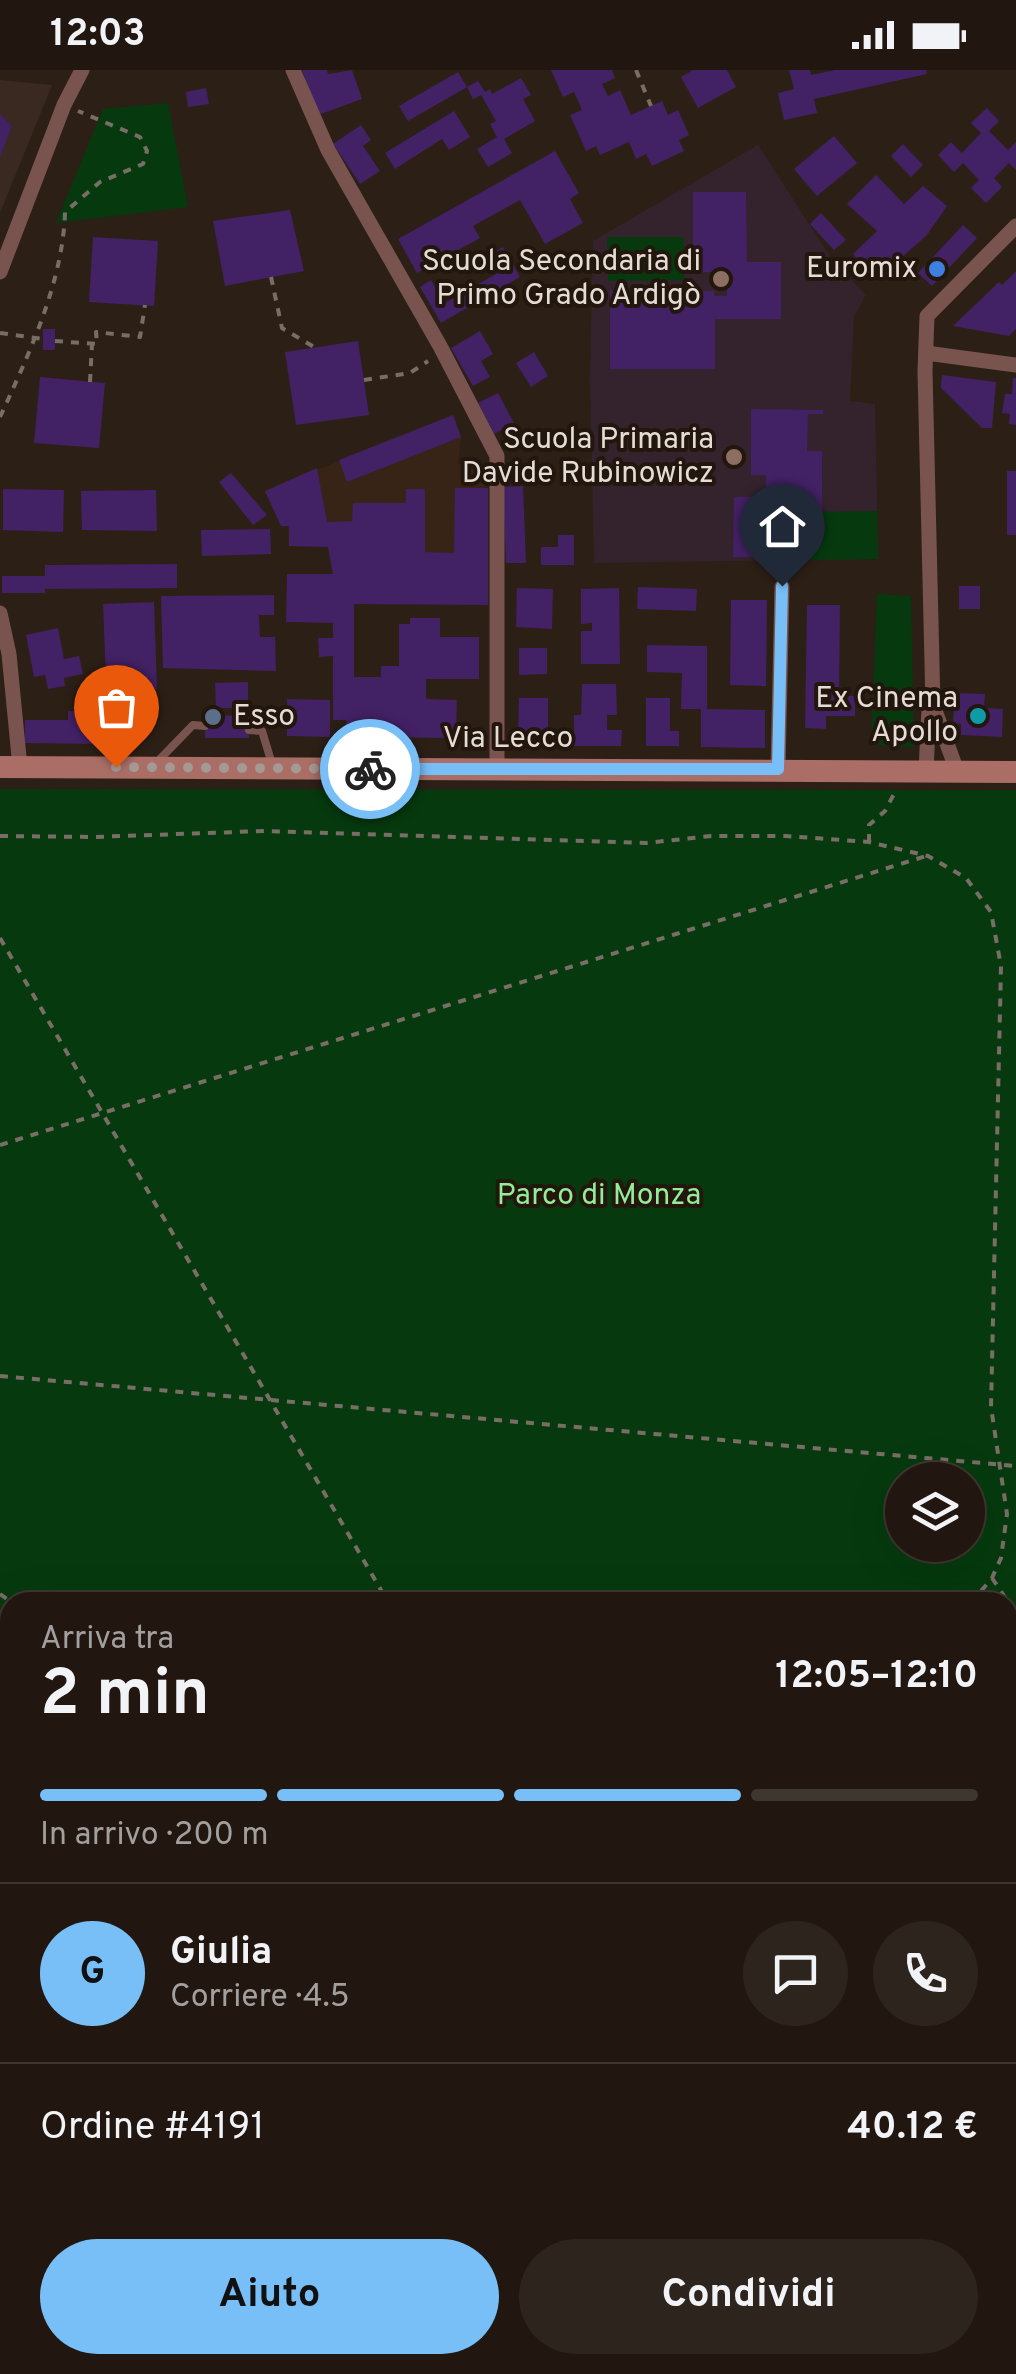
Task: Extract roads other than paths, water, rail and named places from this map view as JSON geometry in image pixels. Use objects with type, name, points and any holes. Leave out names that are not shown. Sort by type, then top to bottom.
[{"type":"main road","name":"Via Lecco","points":[[10,767],[1016,772]]},
{"type":"street","points":[[0,272],[64,105],[82,70]]},
{"type":"street","points":[[294,70],[328,150],[440,346],[496,456],[496,769]]},
{"type":"street","points":[[956,771],[936,718],[932,674],[927,316],[1016,226]]},
{"type":"street","points":[[926,353],[1016,365]]},
{"type":"street","points":[[778,769],[782,586]]},
{"type":"street","points":[[0,613],[8,654],[10,767]]},
{"type":"street","points":[[926,771],[932,674]]},
{"type":"lane","points":[[152,767],[193,725],[205,726]]},
{"type":"lane","points":[[249,730],[262,731],[274,768]]},
{"type":"place","name":"Euromix","points":[[937,269]]},
{"type":"place","name":"Scuola Secondaria di Primo Grado Ardigò","points":[[721,279]]},
{"type":"place","name":"Scuola Primaria Davide Rubinowicz","points":[[734,457]]},
{"type":"place","name":"Ex Cinema Apollo","points":[[978,716]]},
{"type":"place","name":"Esso","points":[[213,717]]},
{"type":"park label","name":"Parco di Monza","points":[[599,1196]]}]
